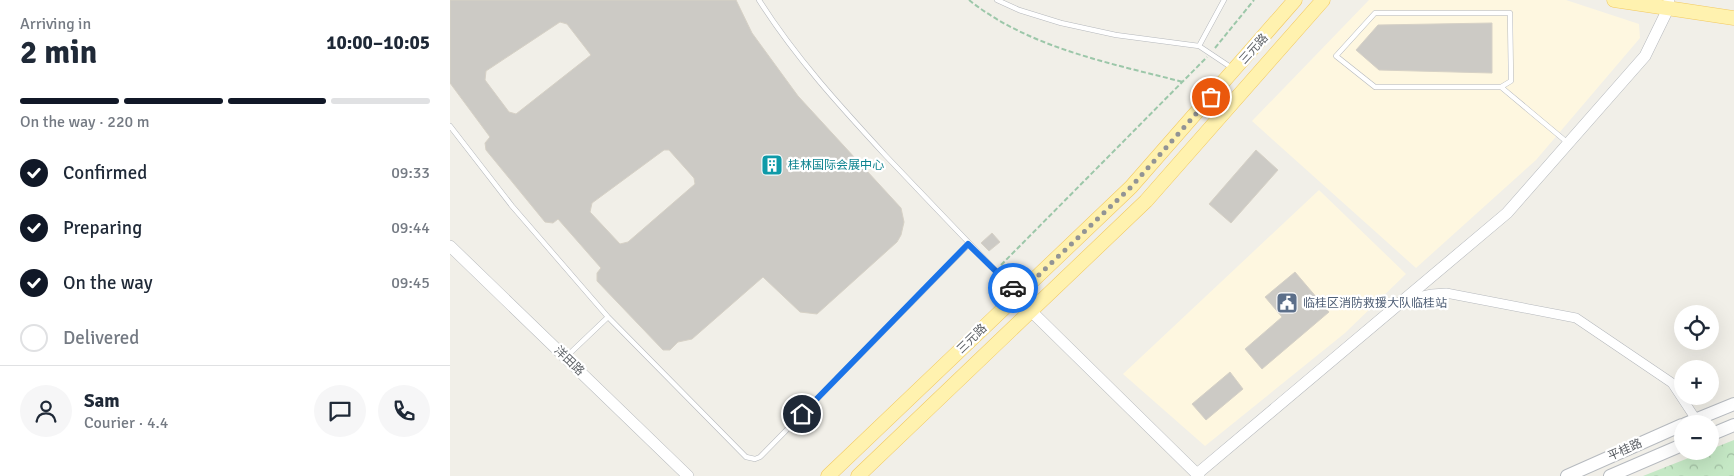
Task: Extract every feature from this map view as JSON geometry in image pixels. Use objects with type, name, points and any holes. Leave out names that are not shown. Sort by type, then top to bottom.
[{"type":"main road","name":"三元路","points":[[828,476],[1131,187],[1295,0]]},
{"type":"main road","name":"三元路","points":[[858,476],[1146,201],[1323,0]]},
{"type":"main road","points":[[1614,0],[1668,4],[1734,18]]},
{"type":"main road","name":"平桂路","points":[[1709,415],[1734,404]]},
{"type":"main road","points":[[1719,431],[1734,425]]},
{"type":"main road","name":"平桂路","points":[[1567,476],[1674,430]]},
{"type":"main road","name":"平桂路","points":[[1610,476],[1674,449]]},
{"type":"street","points":[[1031,311],[1198,475],[1507,213],[1645,56],[1668,4]]},
{"type":"street","name":"洋田路","points":[[450,246],[688,476]]},
{"type":"street","points":[[1404,300],[1446,293],[1576,318],[1672,383],[1687,415]]},
{"type":"lane","points":[[759,0],[781,35],[826,91],[968,244],[1019,294]]},
{"type":"lane","points":[[997,0],[1019,10],[1068,25],[1199,46],[1235,70]]},
{"type":"lane","points":[[1199,46],[1224,0]]},
{"type":"lane","points":[[1501,86],[1511,81],[1510,12],[1375,12],[1336,56],[1375,87],[1501,86],[1569,144]]},
{"type":"lane","points":[[450,126],[512,206],[608,317],[746,457],[756,459],[968,244]]},
{"type":"lane","points":[[565,358],[608,317]]},
{"type":"path","points":[[969,0],[1002,22],[1039,40],[1097,60],[1182,82]]},
{"type":"path","points":[[995,271],[1210,54],[1254,0]]},
{"type":"shaded area","points":[[1369,0],[1566,0],[1639,24],[1640,38],[1536,160],[1416,268],[1252,121]]},
{"type":"shaded area","name":"临桂区消防救援大队临桂站","points":[[1319,190],[1406,274],[1345,333],[1205,446],[1123,374]]},
{"type":"green space","points":[[1734,440],[1734,476],[1643,476],[1683,460],[1719,460],[1719,446]]},
{"type":"building","name":"桂林国际会展中心","points":[[450,0],[736,0],[752,33],[798,96],[901,208],[904,222],[901,235],[897,242],[817,314],[800,312],[763,277],[692,339],[678,342],[670,350],[663,350],[597,281],[597,273],[601,268],[558,219],[553,223],[545,222],[486,150],[485,143],[490,137],[450,83]],"holes":[[[560,22],[567,24],[591,55],[516,114],[509,112],[485,80],[486,71]],[[664,150],[669,150],[694,178],[695,184],[628,242],[620,244],[590,212],[592,203]]]},
{"type":"building","points":[[1492,23],[1492,73],[1379,70],[1356,50],[1378,25]]},
{"type":"building","points":[[1256,150],[1278,170],[1231,223],[1209,204]]},
{"type":"building","points":[[992,233],[1000,242],[989,251],[981,243]]},
{"type":"building","points":[[1295,272],[1329,312],[1262,369],[1245,349],[1282,317],[1265,297]]},
{"type":"building","points":[[1230,372],[1243,389],[1206,420],[1192,404]]},
{"type":"way so far","points":[[1013,288],[1019,294],[1131,187],[1211,97]]},
{"type":"place","name":"桂林国际会展中心","points":[[772,165]]},
{"type":"place","name":"临桂区消防救援大队临桂站","points":[[1287,303]]},
{"type":"route","points":[[802,414],[968,244],[1013,288]]}]
